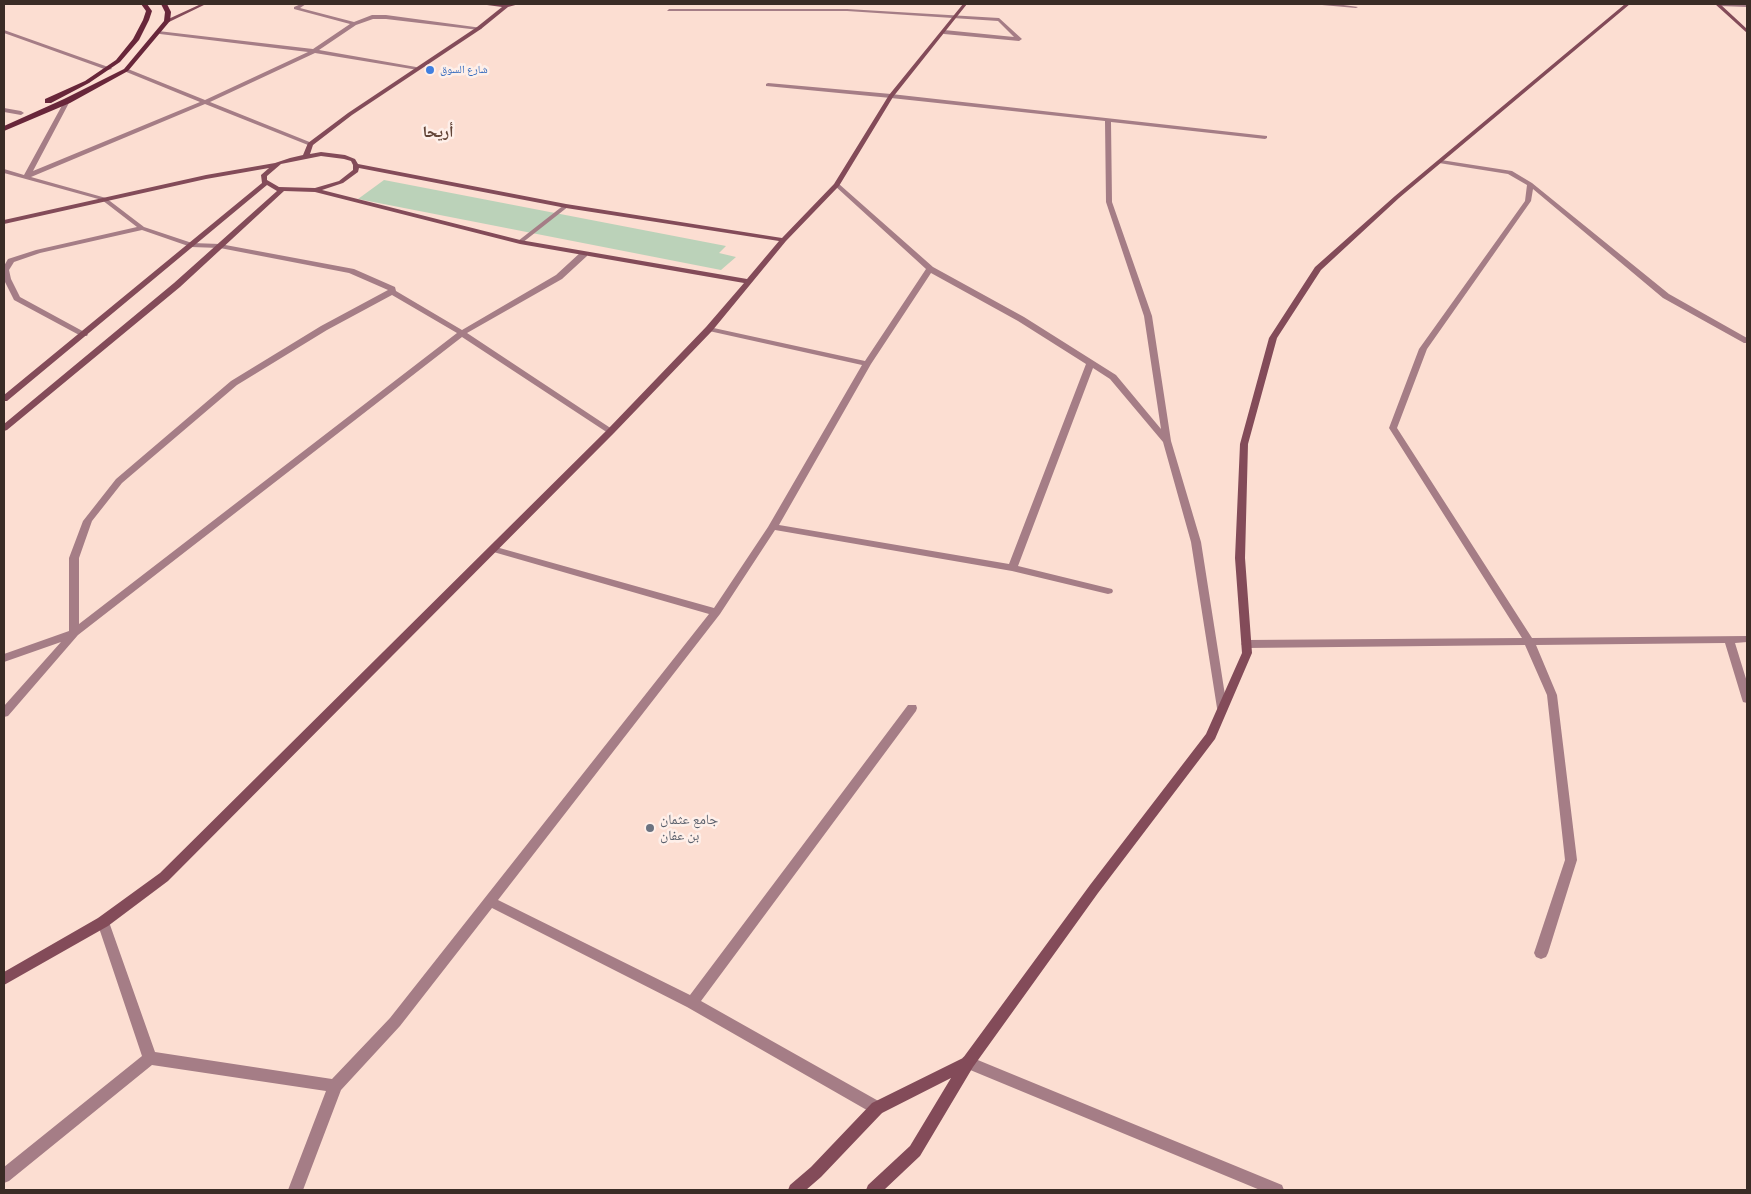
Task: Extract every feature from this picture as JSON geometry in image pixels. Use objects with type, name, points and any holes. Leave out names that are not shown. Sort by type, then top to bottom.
[{"type":"main road","points":[[4,121],[88,82],[109,69],[136,40],[149,11],[144,4]]},
{"type":"main road","points":[[4,129],[67,101],[126,70],[160,32],[167,21],[168,12],[164,4]]},
{"type":"main road","points":[[167,21],[204,4]]},
{"type":"main road","points":[[487,4],[506,6],[517,4]]},
{"type":"main road","points":[[4,979],[103,922],[164,877],[611,431],[709,329],[784,240],[837,185],[890,96],[965,4]]},
{"type":"main road","points":[[873,1190],[915,1151],[968,1062],[1094,889],[1211,736],[1247,653],[1240,558],[1244,444],[1273,338],[1318,269],[1397,197],[1628,4]]},
{"type":"main road","points":[[1718,4],[1747,32]]},
{"type":"main road","points":[[306,156],[310,144],[416,69],[479,28],[506,6]]},
{"type":"main road","points":[[4,222],[206,176],[276,165],[306,156],[339,156],[353,160],[356,165],[356,171],[341,182],[315,190]]},
{"type":"main road","points":[[266,183],[264,175],[276,165]]},
{"type":"main road","points":[[356,165],[566,206],[784,240]]},
{"type":"main road","points":[[266,183],[281,190],[315,190],[520,242],[749,282]]},
{"type":"main road","points":[[4,400],[266,183]]},
{"type":"main road","points":[[4,428],[177,285],[281,190]]},
{"type":"main road","points":[[795,1190],[816,1172],[878,1108],[968,1062]]},
{"type":"street","points":[[304,4],[296,8],[354,24]]},
{"type":"street","points":[[1322,4],[1356,7]]},
{"type":"street","points":[[1718,4],[1747,6]]},
{"type":"street","points":[[669,10],[847,10],[955,16],[999,20],[1019,39],[944,32]]},
{"type":"street","points":[[27,176],[205,102],[314,51],[354,24],[372,17],[386,16],[479,28]]},
{"type":"street","points":[[4,31],[109,69]]},
{"type":"street","points":[[160,32],[314,51],[416,69]]},
{"type":"street","points":[[126,70],[310,144]]},
{"type":"street","points":[[768,84],[1265,137]]},
{"type":"street","points":[[27,176],[67,101]]},
{"type":"street","points":[[4,110],[21,113]]},
{"type":"street","points":[[1108,119],[1109,202],[1148,316],[1167,442],[1196,542],[1222,708]]},
{"type":"street","points":[[1441,162],[1510,172],[1530,184],[1666,296],[1747,341]]},
{"type":"street","points":[[4,171],[104,199],[142,228],[191,245],[220,246],[351,271],[392,289],[392,292],[462,333],[611,431]]},
{"type":"street","points":[[1530,184],[1528,201],[1423,350],[1393,428],[1529,641],[1552,695],[1570,860],[1541,953]]},
{"type":"street","points":[[837,185],[930,269],[1021,319],[1113,377],[1167,442]]},
{"type":"street","points":[[520,242],[566,206]]},
{"type":"street","points":[[84,334],[17,298],[7,279],[5,270],[11,261],[38,251],[142,228]]},
{"type":"street","points":[[4,713],[74,633],[462,333],[559,278],[584,254]]},
{"type":"street","points":[[296,1190],[335,1086],[395,1022],[491,902],[716,612],[773,528],[867,364],[930,269]]},
{"type":"street","points":[[74,633],[74,558],[88,521],[119,481],[234,383],[324,328],[392,292]]},
{"type":"street","points":[[709,329],[867,364]]},
{"type":"street","points":[[1012,568],[1091,362]]},
{"type":"street","points":[[773,528],[1012,568],[1108,591]]},
{"type":"street","points":[[493,548],[716,612]]},
{"type":"street","points":[[4,658],[74,633]]},
{"type":"street","points":[[1729,639],[1747,699]]},
{"type":"street","points":[[1246,644],[1747,639]]},
{"type":"street","points":[[692,1003],[912,708]]},
{"type":"street","points":[[491,902],[692,1003],[878,1108]]},
{"type":"street","points":[[103,922],[150,1058]]},
{"type":"street","points":[[4,1176],[150,1058],[335,1086]]},
{"type":"street","points":[[968,1062],[1277,1190]]},
{"type":"green space","points":[[384,180],[726,246],[719,253],[736,257],[721,270],[358,199]]},
{"type":"place","name":"شارع السوق","points":[[430,70]]},
{"type":"place","name":"جامع عثمان بن عفان","points":[[650,828]]},
{"type":"district","name":"أريحا","points":[[438,133]]}]
